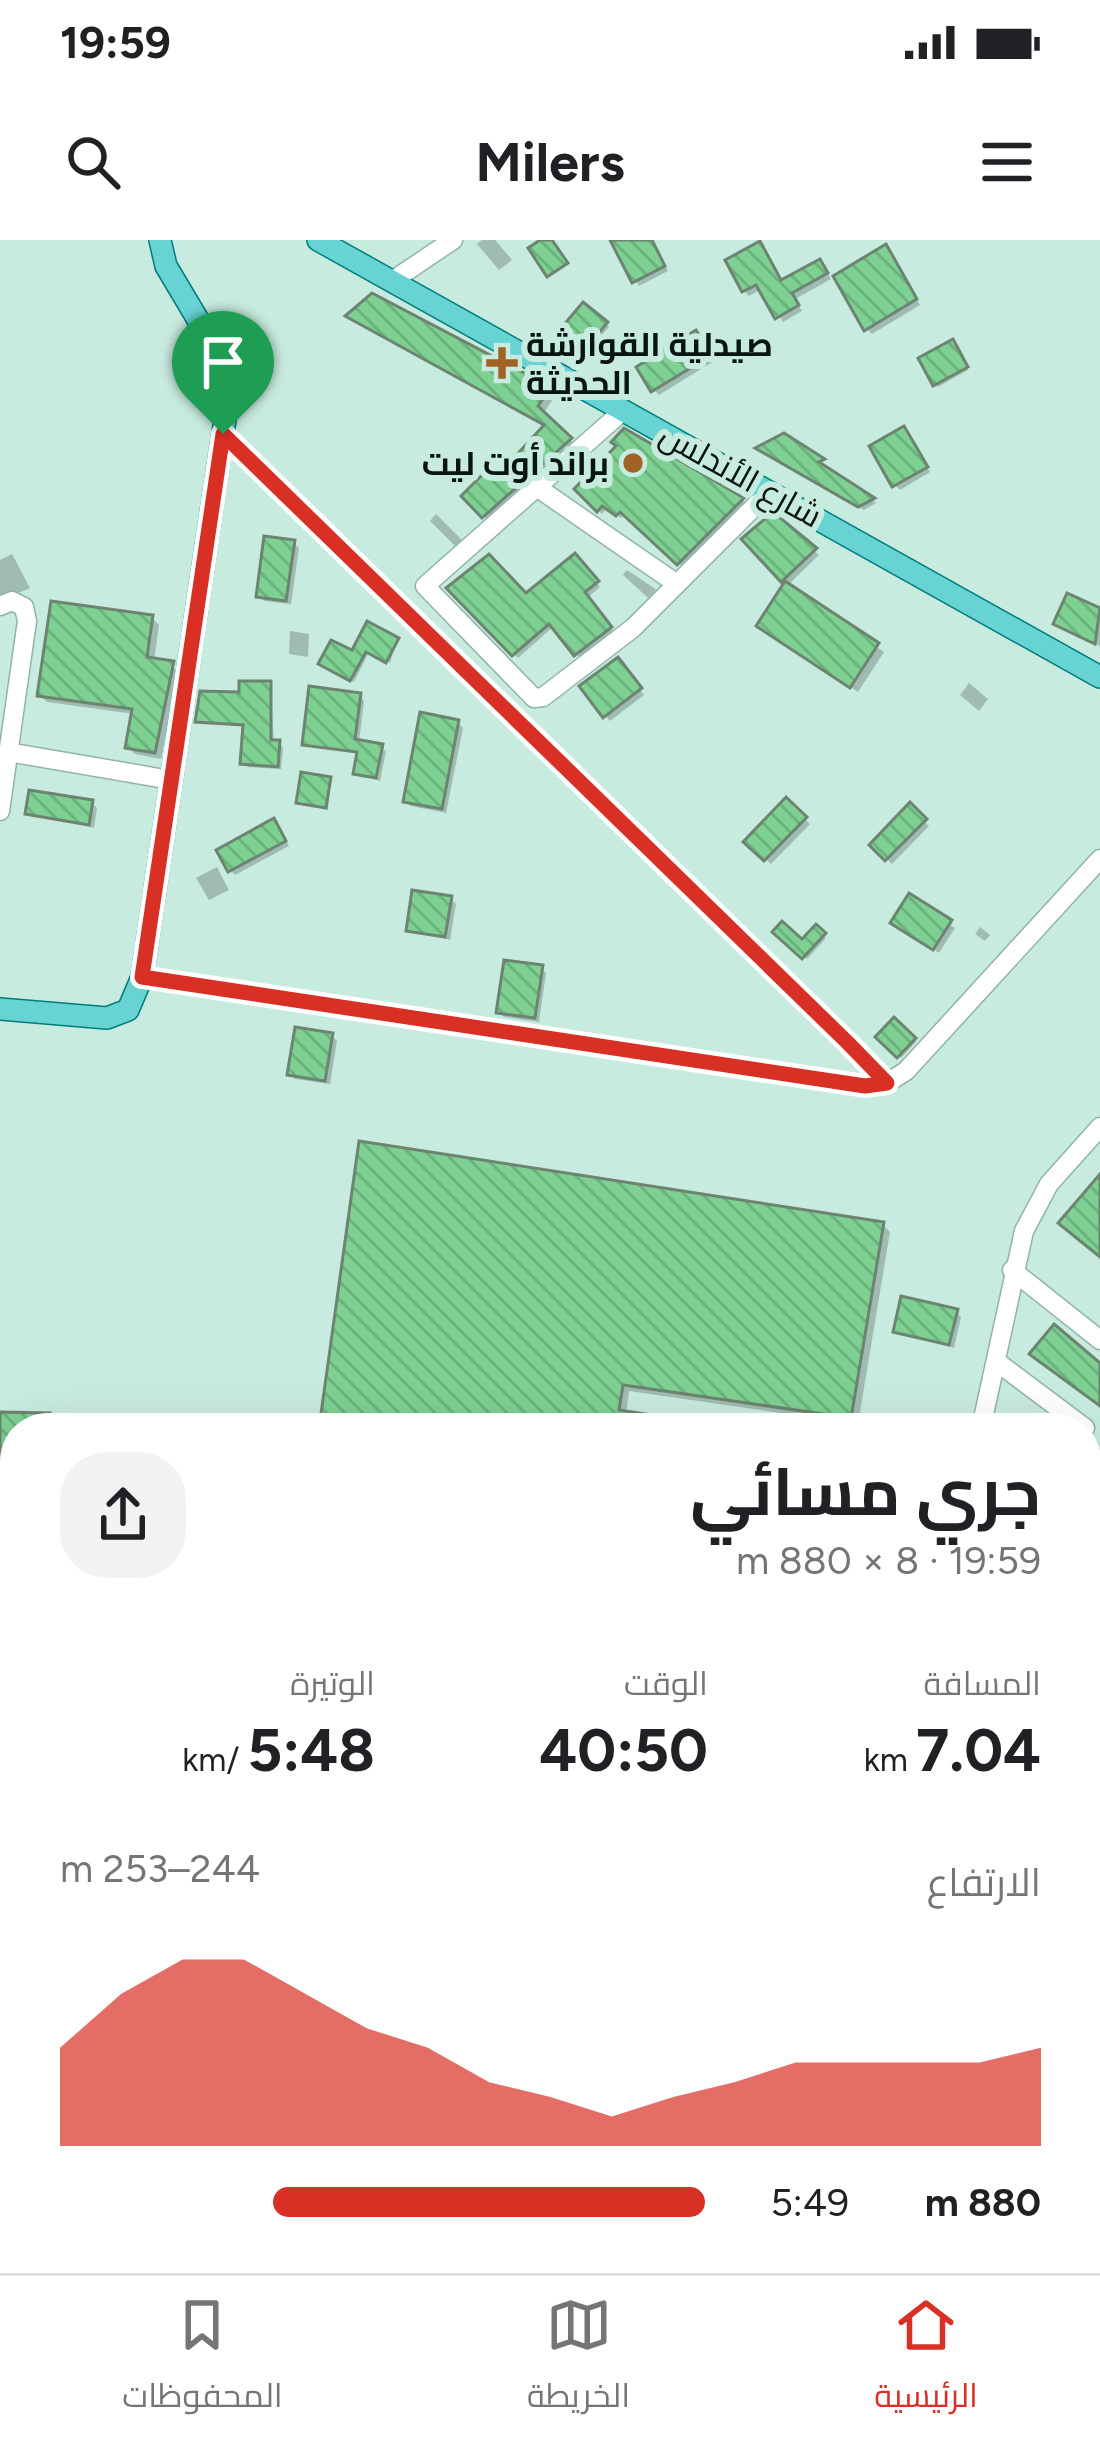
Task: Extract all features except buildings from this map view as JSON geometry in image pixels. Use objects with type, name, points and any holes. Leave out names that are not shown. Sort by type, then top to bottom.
[{"type":"main road","points":[[0,1009],[107,1018],[128,1010],[142,977],[227,387],[222,360],[166,266],[160,240]]},
{"type":"main road","name":"شارع الأندلس","points":[[318,240],[1100,677]]},
{"type":"street","points":[[392,281],[453,240]]},
{"type":"street","points":[[624,410],[424,589],[534,698],[543,697],[633,628],[770,491]]},
{"type":"street","points":[[223,434],[887,1083]]},
{"type":"street","points":[[538,488],[676,584]]},
{"type":"street","points":[[0,606],[12,602],[24,607],[27,621],[0,811]]},
{"type":"street","points":[[8,752],[171,780]]},
{"type":"street","points":[[142,977],[842,1083],[887,1083],[925,1053],[1100,859]]},
{"type":"street","points":[[985,1413],[1012,1270],[1036,1204],[1100,1127]]},
{"type":"street","points":[[1012,1270],[1100,1340]]},
{"type":"street","points":[[997,1362],[1066,1413]]},
{"type":"place","name":"صيدلية القوارشة الحديثة","points":[[502,363]]},
{"type":"place","name":"براند أوت ليت","points":[[633,463]]},
{"type":"route","points":[[223,434],[887,1083],[865,1086],[142,977],[223,434]]}]
